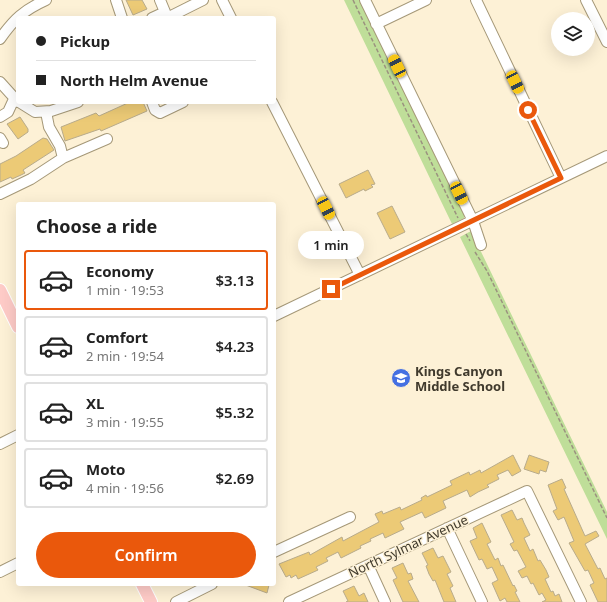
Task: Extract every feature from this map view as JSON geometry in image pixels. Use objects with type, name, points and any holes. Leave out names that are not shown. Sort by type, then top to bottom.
[{"type":"main road","points":[[0,290],[16,323]]},
{"type":"main road","points":[[143,586],[151,602]]},
{"type":"street","points":[[18,16],[31,7],[46,0]]},
{"type":"street","points":[[116,0],[121,16]]},
{"type":"street","points":[[160,0],[166,16],[203,0]]},
{"type":"street","points":[[222,0],[229,16]]},
{"type":"street","points":[[365,0],[473,221],[475,246]]},
{"type":"street","points":[[376,24],[426,0]]},
{"type":"street","points":[[476,0],[561,178]]},
{"type":"street","points":[[586,0],[607,42]]},
{"type":"street","points":[[0,39],[16,18]]},
{"type":"street","points":[[0,82],[16,100]]},
{"type":"street","points":[[0,117],[8,112],[16,102]]},
{"type":"street","points":[[22,104],[35,112],[46,112],[72,104]]},
{"type":"street","points":[[153,104],[155,110],[160,113],[179,104]]},
{"type":"street","points":[[273,104],[360,275]]},
{"type":"street","points":[[46,112],[49,127],[60,146],[63,158]]},
{"type":"street","points":[[0,194],[31,179],[63,158],[106,139]]},
{"type":"street","points":[[276,315],[607,156]]},
{"type":"street","points":[[0,444],[16,436]]},
{"type":"street","name":"North Sylmar Avenue","points":[[289,602],[528,490],[581,602]]},
{"type":"street","points":[[276,551],[350,518]]},
{"type":"street","points":[[447,528],[482,602]]},
{"type":"street","points":[[0,572],[16,564]]},
{"type":"street","points":[[368,565],[385,602]]},
{"type":"street","points":[[176,602],[208,586]]},
{"type":"path","points":[[353,0],[463,226],[475,246],[607,518]]},
{"type":"green space","points":[[344,0],[360,0],[464,214],[464,218],[452,224]]},
{"type":"green space","points":[[471,231],[607,512],[607,539],[460,237]]},
{"type":"building","points":[[126,0],[142,0],[147,9],[133,15]]},
{"type":"building","points":[[126,104],[144,104],[147,111],[101,131],[100,129],[65,141],[61,127],[96,113],[99,116]]},
{"type":"building","points":[[20,117],[28,129],[28,132],[18,139],[7,124]]},
{"type":"building","points":[[43,138],[47,139],[54,150],[23,170],[25,173],[12,179],[11,177],[0,182],[0,164],[16,156]]},
{"type":"building","points":[[368,170],[375,184],[371,185],[373,187],[365,191],[364,189],[346,198],[339,184]]},
{"type":"building","points":[[392,206],[405,232],[390,239],[377,213]]},
{"type":"building","points":[[513,455],[521,471],[512,476],[508,470],[497,475],[499,479],[487,485],[489,487],[470,497],[467,490],[443,501],[446,508],[425,518],[422,512],[400,522],[404,529],[385,538],[383,533],[370,539],[371,541],[360,546],[361,548],[341,558],[338,552],[326,558],[328,561],[316,567],[318,570],[298,579],[296,575],[291,578],[290,575],[286,577],[279,564],[309,552],[310,555],[342,537],[343,541],[379,522],[375,514],[382,511],[383,514],[400,507],[401,510],[422,500],[421,498],[426,495],[427,497],[452,485],[450,481],[469,472],[470,475],[480,470],[481,473]]},
{"type":"building","points":[[529,455],[549,462],[546,472],[540,470],[539,474],[524,469]]},
{"type":"building","points":[[562,479],[566,488],[564,489],[585,536],[596,531],[599,536],[585,544],[598,569],[600,568],[605,579],[607,578],[607,602],[598,602],[590,585],[594,583],[588,570],[585,571],[569,543],[574,541],[564,517],[558,520],[553,511],[557,509],[548,485]]},
{"type":"building","points":[[512,510],[517,520],[522,518],[530,535],[524,538],[530,551],[533,549],[538,561],[540,560],[546,570],[549,577],[545,579],[551,592],[553,591],[555,596],[559,594],[562,602],[542,602],[546,600],[542,593],[539,595],[533,583],[531,584],[527,576],[522,578],[518,571],[526,567],[517,550],[514,551],[510,544],[514,542],[501,515]]},
{"type":"building","points":[[482,523],[491,542],[487,544],[495,560],[498,558],[501,566],[503,565],[517,591],[515,592],[520,602],[507,602],[505,598],[500,601],[492,583],[498,580],[492,567],[487,569],[482,559],[479,560],[470,541],[477,538],[473,528]]},
{"type":"building","points":[[433,548],[438,558],[443,556],[451,572],[447,574],[453,586],[450,588],[456,602],[444,602],[435,580],[433,581],[429,574],[426,566],[428,565],[422,553]]},
{"type":"building","points":[[403,563],[408,574],[411,573],[413,579],[408,581],[419,602],[403,602],[393,580],[397,578],[392,568]]},
{"type":"building","points":[[248,586],[269,586],[267,593]]},
{"type":"building","points":[[354,586],[359,596],[364,593],[368,602],[346,602],[348,601],[343,591]]},
{"type":"place","name":"Kings Canyon Middle School","points":[[401,378]]},
{"type":"route","points":[[331,289],[561,178],[528,110]]}]
